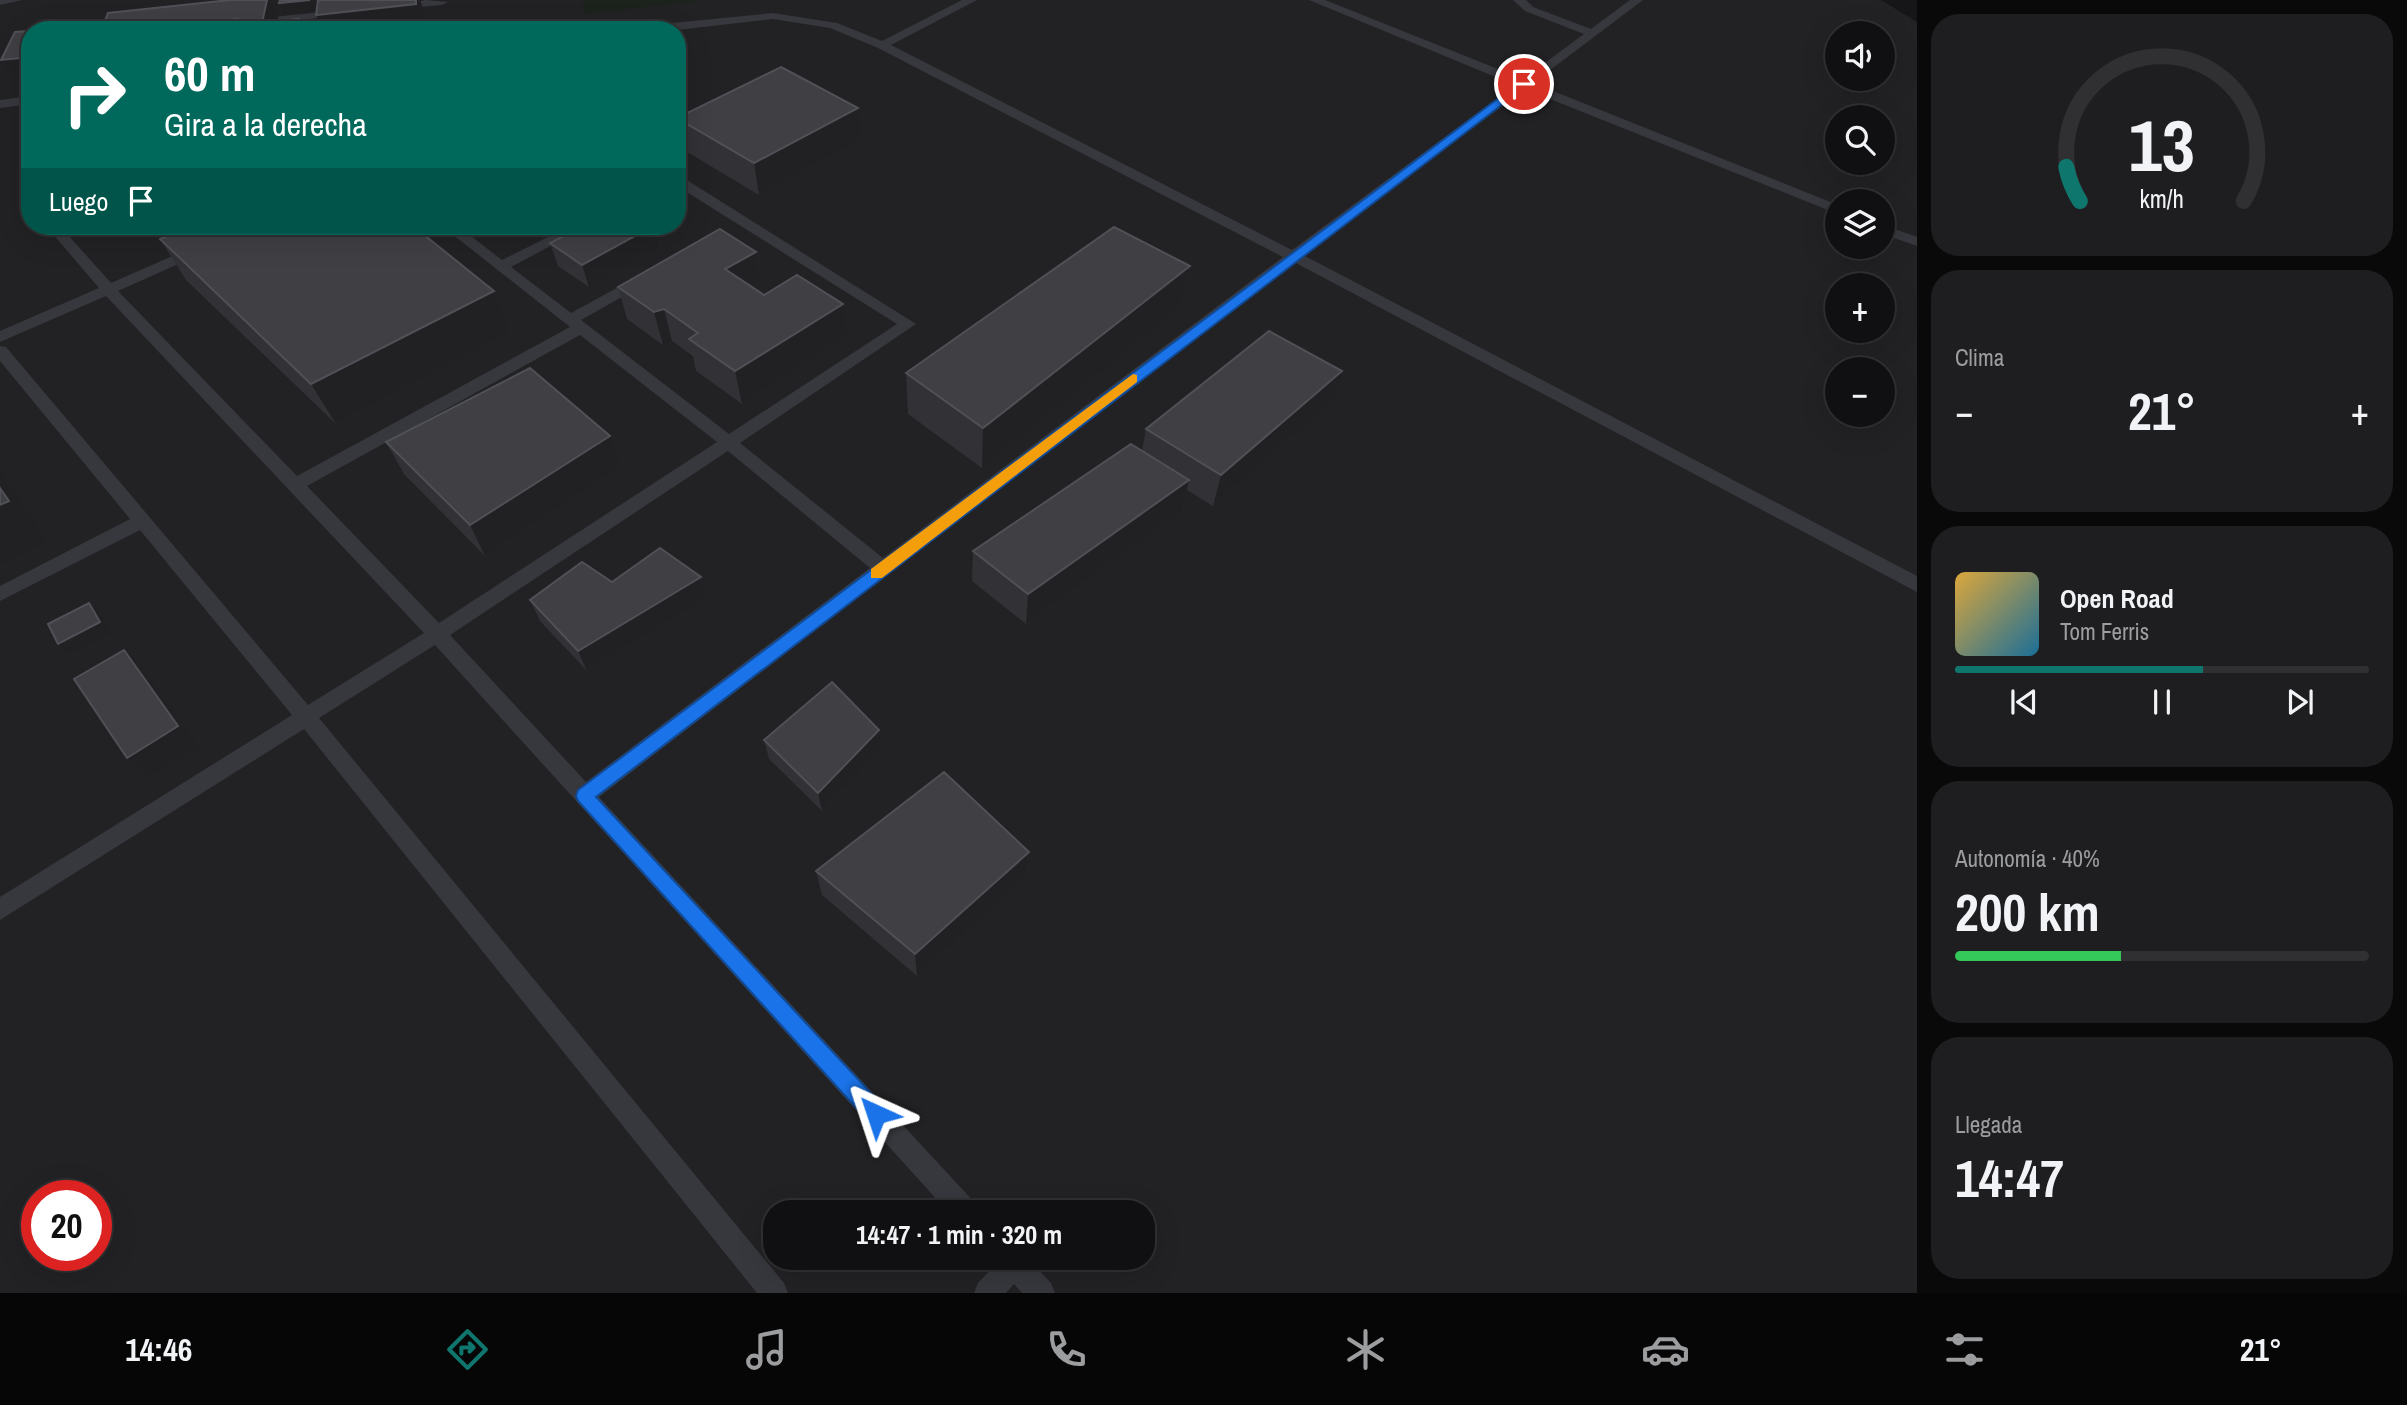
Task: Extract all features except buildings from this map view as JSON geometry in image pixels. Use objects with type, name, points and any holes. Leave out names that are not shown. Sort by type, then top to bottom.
[{"type":"lane","points":[[0,2],[16,0]]},
{"type":"lane","points":[[882,45],[971,0]]},
{"type":"lane","points":[[1315,0],[1825,205]]},
{"type":"lane","points":[[1519,0],[1529,9],[1591,33]]},
{"type":"lane","points":[[584,796],[1293,257],[1637,0]]},
{"type":"lane","points":[[388,8],[442,2]]},
{"type":"lane","points":[[269,21],[347,12]]},
{"type":"lane","points":[[686,25],[773,16],[833,25],[882,45],[1293,257],[1917,585]]},
{"type":"lane","points":[[0,104],[21,101]]},
{"type":"lane","points":[[0,909],[307,718],[908,324],[740,226],[686,187]]},
{"type":"lane","points":[[1895,234],[1917,242]]},
{"type":"lane","points":[[61,235],[108,289],[437,634],[955,1200]]},
{"type":"lane","points":[[461,235],[728,442],[883,568]]},
{"type":"lane","points":[[501,266],[563,235]]},
{"type":"lane","points":[[0,337],[217,242]]},
{"type":"lane","points":[[295,485],[576,324],[652,275]]},
{"type":"lane","points":[[0,351],[307,718],[774,1293]]},
{"type":"lane","points":[[0,594],[142,521]]},
{"type":"lane","points":[[988,1293],[1005,1270]]},
{"type":"lane","points":[[1019,1270],[1041,1293]]},
{"type":"shaded area","points":[[0,0],[1881,0],[1917,22],[1917,1293],[0,1293]]},
{"type":"shaded area","points":[[583,0],[706,0],[584,14]]},
{"type":"slow traffic","points":[[877,574],[1133,379]]},
{"type":"route","points":[[876,1114],[584,796],[1524,84]]}]
